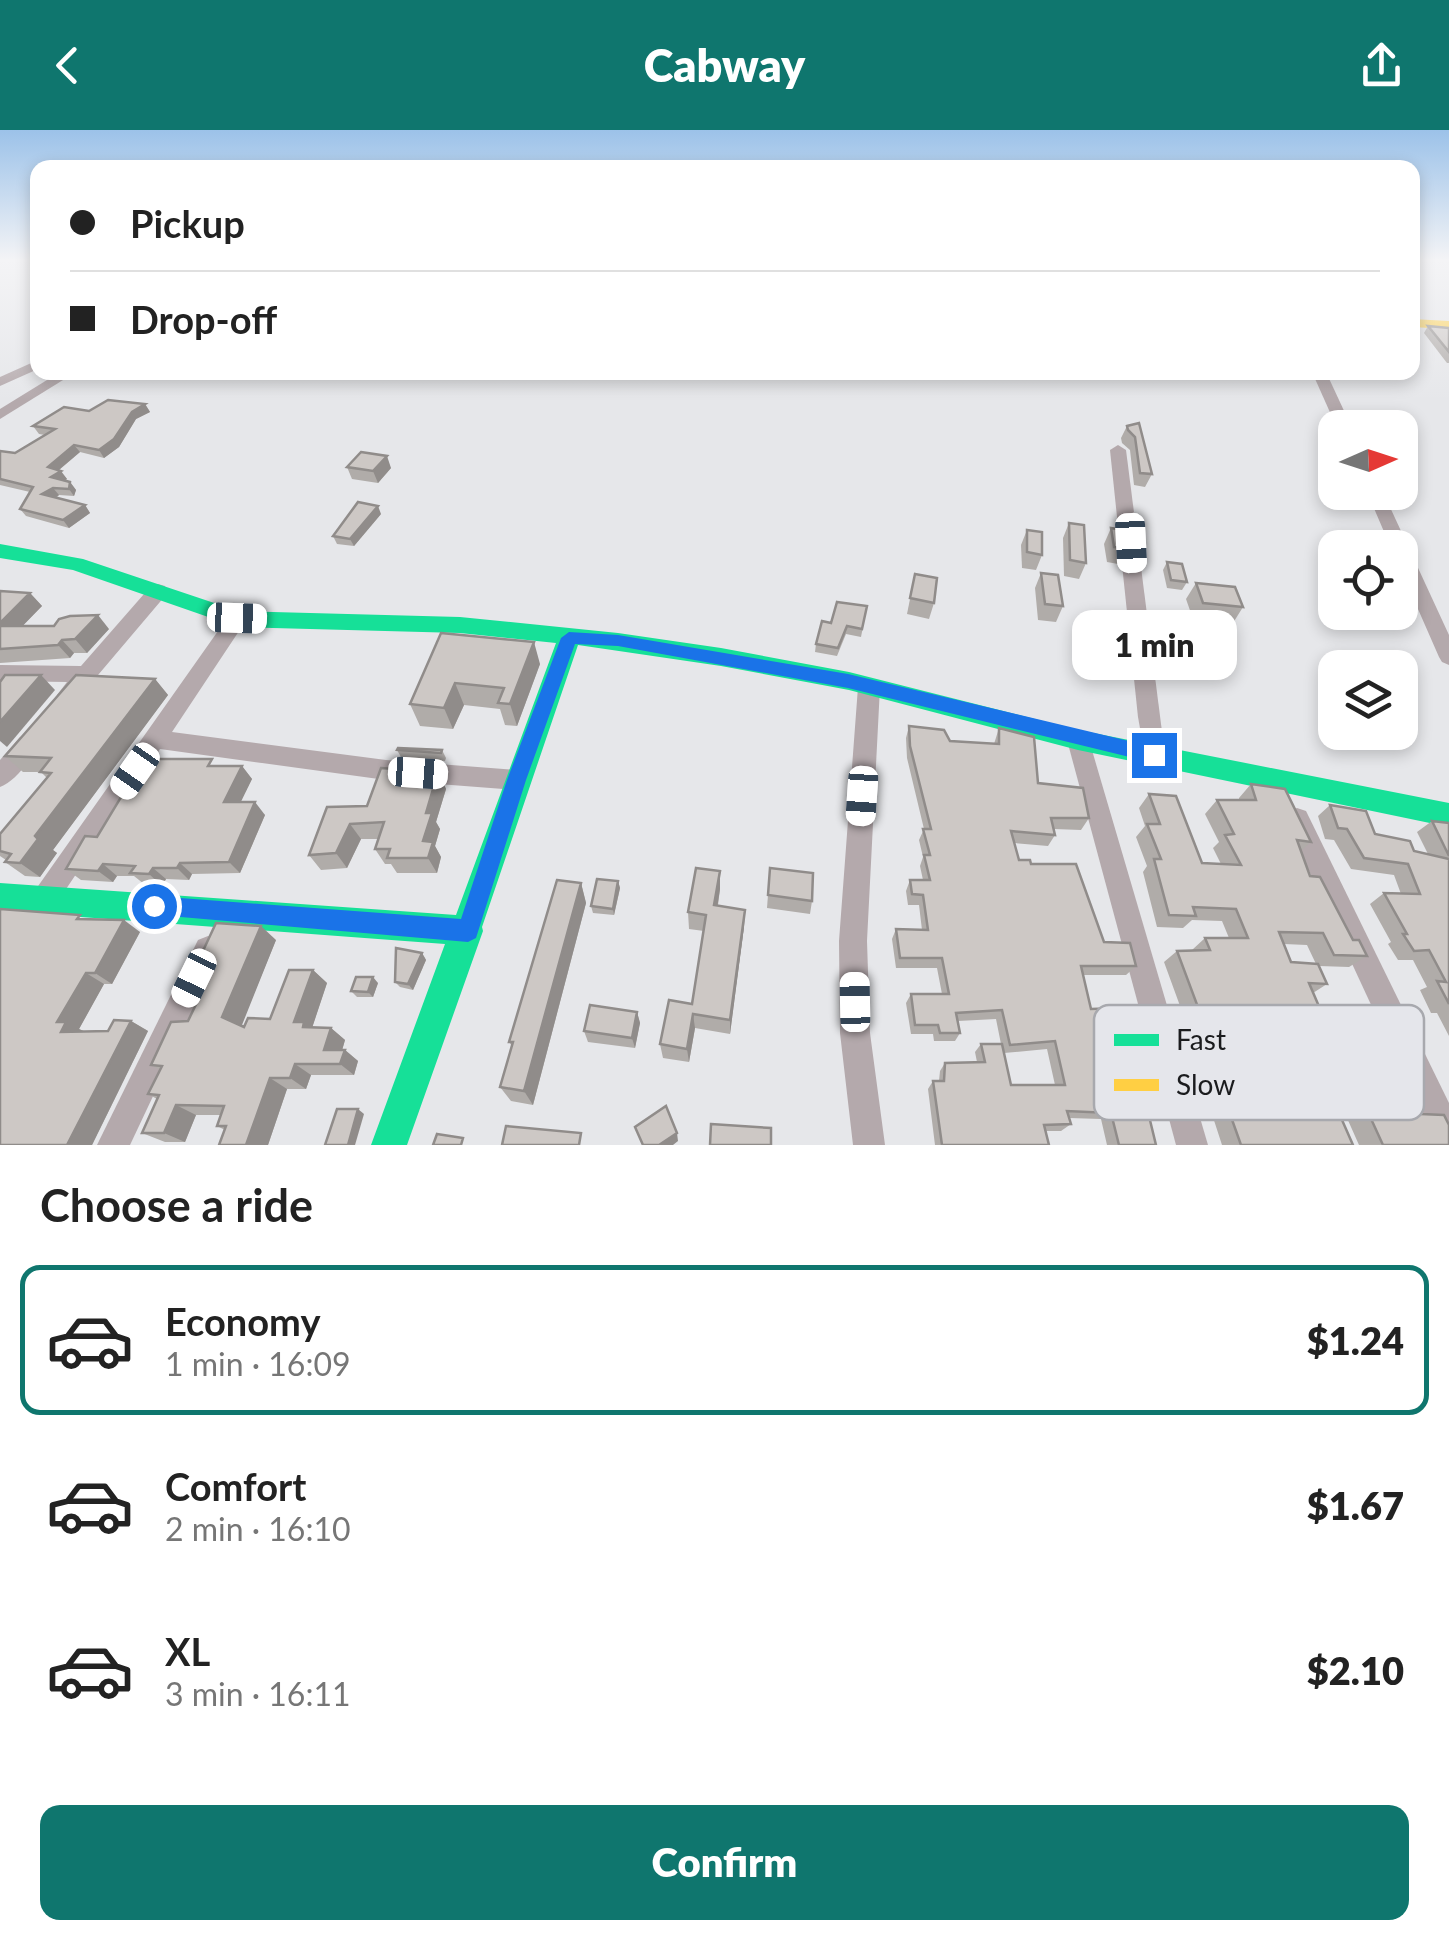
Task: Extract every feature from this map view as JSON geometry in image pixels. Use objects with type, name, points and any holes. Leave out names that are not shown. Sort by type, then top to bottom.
[{"type":"street","points":[[1420,323],[1449,325]]},
{"type":"street","points":[[0,382],[30,368]]},
{"type":"street","points":[[0,415],[57,380]]},
{"type":"street","points":[[1323,380],[1337,410]]},
{"type":"street","points":[[1118,450],[1154,755]]},
{"type":"street","points":[[0,551],[76,564],[237,618],[460,625],[618,640],[721,657],[869,687],[1078,740],[1449,815]]},
{"type":"street","points":[[1418,588],[1449,657]]},
{"type":"street","points":[[0,778],[158,591]]},
{"type":"street","points":[[44,898],[158,739],[237,618]]},
{"type":"street","points":[[388,1145],[468,931],[569,638]]},
{"type":"street","points":[[0,673],[86,674]]},
{"type":"street","points":[[869,687],[854,941],[855,1033],[870,1145]]},
{"type":"street","points":[[158,739],[386,770],[517,780]]},
{"type":"street","points":[[1078,740],[1153,1005]]},
{"type":"street","points":[[1278,781],[1385,1005]]},
{"type":"street","points":[[0,897],[468,931]]},
{"type":"street","points":[[114,1145],[226,912]]},
{"type":"street","points":[[1424,1086],[1449,1138]]},
{"type":"street","points":[[1185,1120],[1192,1145]]},
{"type":"building","points":[[1428,326],[1449,328],[1449,352]]},
{"type":"building","points":[[108,400],[145,404],[132,412],[114,439],[99,450],[74,445],[48,467],[61,471],[51,477],[70,482],[69,489],[53,488],[42,494],[85,505],[63,520],[20,509],[33,487],[0,479],[0,451],[15,453],[55,429],[33,426],[64,407],[89,411]]},
{"type":"building","points":[[1139,423],[1152,474],[1140,473],[1135,437],[1128,430],[1127,426]]},
{"type":"building","points":[[361,452],[387,456],[373,471],[347,467]]},
{"type":"building","points":[[358,502],[378,506],[350,539],[333,536]]},
{"type":"building","points":[[1069,523],[1084,525],[1086,563],[1070,560]]},
{"type":"building","points":[[1111,528],[1124,530],[1126,548],[1114,547]]},
{"type":"building","points":[[1027,530],[1042,532],[1042,555],[1027,552]]},
{"type":"building","points":[[1167,562],[1182,564],[1187,582],[1171,580]]},
{"type":"building","points":[[1041,573],[1058,575],[1063,606],[1045,604]]},
{"type":"building","points":[[915,574],[937,578],[934,603],[910,598]]},
{"type":"building","points":[[1196,583],[1235,587],[1243,607],[1203,603]]},
{"type":"building","points":[[0,591],[30,593],[0,623]]},
{"type":"building","points":[[837,602],[867,606],[862,629],[847,626],[838,648],[816,644],[822,621],[831,623]]},
{"type":"building","points":[[98,615],[75,639],[62,640],[58,645],[0,649],[0,626],[54,626],[59,619],[70,616]]},
{"type":"building","points":[[441,633],[534,642],[510,704],[498,703],[504,688],[455,683],[444,708],[410,704]]},
{"type":"building","points":[[5,675],[41,675],[0,722],[0,682]]},
{"type":"building","points":[[76,675],[155,679],[35,836],[38,839],[20,863],[5,862],[11,854],[0,851],[0,834],[51,773],[40,772],[51,758],[5,756]]},
{"type":"building","points":[[909,726],[944,730],[950,741],[999,744],[999,728],[1034,737],[1038,783],[1083,788],[1089,818],[1051,818],[1055,835],[1011,831],[1019,860],[1030,860],[1031,864],[1076,864],[1104,942],[1130,943],[1136,966],[1081,966],[1094,1009],[1094,1112],[1067,1111],[1071,1124],[1044,1125],[1049,1145],[942,1145],[933,1081],[944,1081],[945,1063],[985,1062],[981,1044],[1002,1044],[1011,1085],[1065,1085],[1055,1041],[1010,1045],[1002,1010],[956,1013],[960,1033],[940,1033],[938,1025],[915,1025],[911,994],[949,994],[942,958],[900,958],[896,929],[928,930],[923,895],[912,894],[910,880],[930,880],[924,855],[930,855],[923,829],[931,829],[910,746]]},
{"type":"building","points":[[398,748],[442,750],[441,753]]},
{"type":"building","points":[[144,759],[212,759],[208,766],[242,766],[224,802],[255,802],[229,862],[180,863],[177,868],[153,868],[149,874],[130,873],[135,866],[103,864],[98,871],[66,869],[85,836],[97,837]]},
{"type":"building","points":[[381,768],[438,772],[426,813],[432,813],[423,841],[433,842],[428,858],[387,858],[390,849],[375,849],[384,822],[350,824],[336,853],[309,855],[327,807],[367,806]]},
{"type":"building","points":[[1251,784],[1285,789],[1311,842],[1297,840],[1310,876],[1320,877],[1353,940],[1359,940],[1367,956],[1334,955],[1323,933],[1279,932],[1291,962],[1318,964],[1327,984],[1309,983],[1318,1005],[1197,1005],[1177,951],[1210,950],[1205,938],[1248,938],[1236,909],[1193,907],[1196,916],[1169,915],[1154,859],[1161,859],[1147,824],[1160,824],[1149,794],[1176,796],[1202,863],[1241,865],[1225,835],[1234,834],[1217,800],[1256,800]]},
{"type":"building","points":[[1330,805],[1366,811],[1375,834],[1410,841],[1414,851],[1449,859],[1449,1004],[1437,981],[1446,982],[1429,950],[1414,951],[1384,893],[1420,894],[1408,864],[1364,858],[1347,829],[1338,828]]},
{"type":"building","points":[[1432,821],[1449,823],[1449,856]]},
{"type":"building","points":[[696,868],[720,871],[714,905],[745,910],[730,1020],[693,1014],[687,1049],[660,1044],[669,1000],[692,1004],[706,915],[688,912]]},
{"type":"building","points":[[770,868],[813,873],[812,901],[768,895]]},
{"type":"building","points":[[597,879],[618,881],[613,909],[591,906]]},
{"type":"building","points":[[557,880],[581,883],[524,1091],[500,1087],[513,1042],[509,1042]]},
{"type":"building","points":[[0,909],[80,915],[77,919],[124,920],[95,973],[86,973],[57,1022],[66,1022],[61,1032],[108,1031],[114,1020],[131,1021],[67,1145],[0,1145]]},
{"type":"building","points":[[216,923],[261,926],[222,1017],[244,1027],[248,1018],[270,1019],[289,970],[313,970],[294,1022],[304,1022],[303,1027],[331,1028],[324,1050],[345,1050],[340,1064],[295,1064],[290,1078],[270,1078],[246,1145],[219,1145],[226,1126],[217,1126],[224,1106],[176,1105],[164,1133],[142,1133],[159,1095],[148,1094],[162,1066],[151,1065],[171,1022],[188,1021],[212,971],[194,970]]},
{"type":"building","points":[[396,948],[422,953],[408,984],[395,982]]},
{"type":"building","points":[[356,977],[373,977],[368,992],[351,991]]},
{"type":"building","points":[[590,1005],[637,1012],[632,1038],[584,1031]]},
{"type":"building","points":[[666,1106],[677,1133],[659,1145],[643,1145],[635,1127]]},
{"type":"building","points":[[337,1109],[358,1109],[348,1145],[325,1145]]},
{"type":"building","points":[[1424,1114],[1444,1115],[1449,1125],[1449,1145],[1383,1145],[1372,1120],[1424,1120]]},
{"type":"building","points":[[1113,1120],[1150,1120],[1156,1145],[1119,1145]]},
{"type":"building","points":[[1232,1120],[1342,1120],[1353,1145],[1241,1145]]},
{"type":"building","points":[[711,1124],[771,1128],[771,1145],[710,1145]]},
{"type":"building","points":[[506,1126],[581,1133],[579,1145],[502,1145]]},
{"type":"building","points":[[437,1134],[463,1138],[461,1145],[433,1145]]},
{"type":"traffic: fast","points":[[0,551],[76,564],[237,619],[460,625],[618,641],[721,657],[849,681],[1078,740],[1449,815]]},
{"type":"traffic: fast","points":[[389,1145],[569,638]]},
{"type":"traffic: fast","points":[[0,897],[468,931]]},
{"type":"traffic: slow","points":[[1420,323],[1449,325]]},
{"type":"route","points":[[154,906],[468,931],[569,638],[618,640],[848,681],[1078,740],[1154,755]]}]
